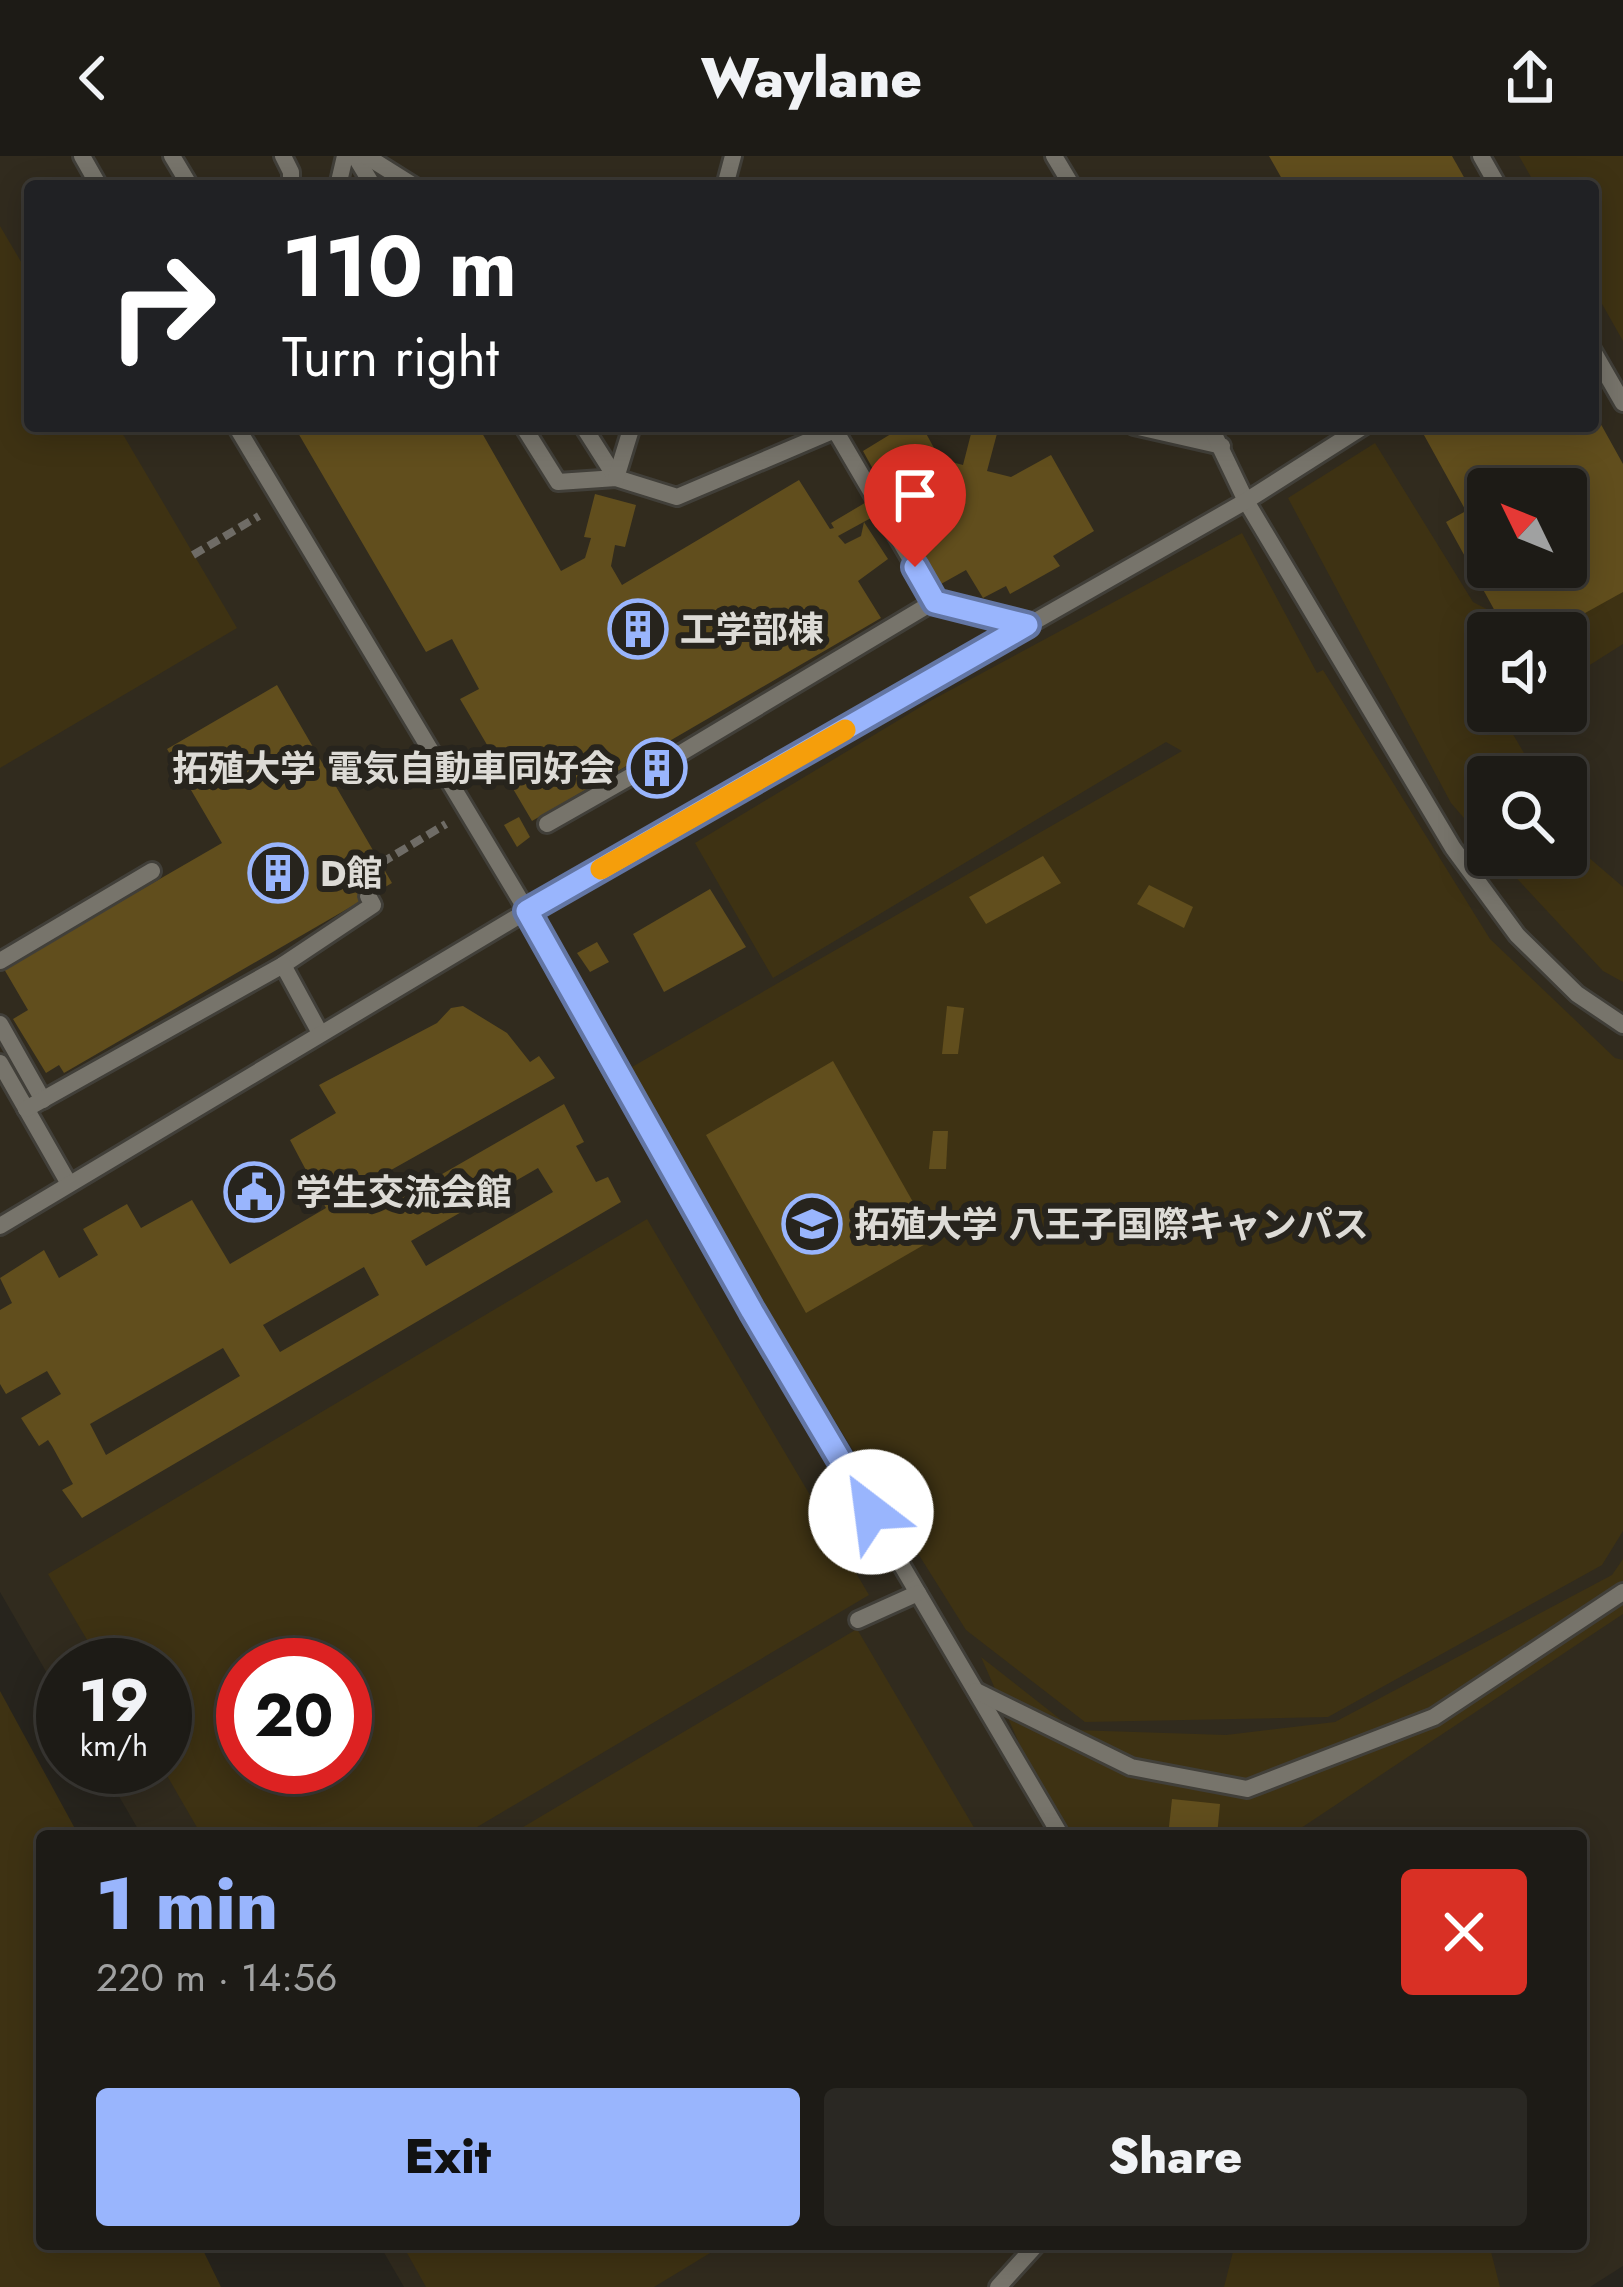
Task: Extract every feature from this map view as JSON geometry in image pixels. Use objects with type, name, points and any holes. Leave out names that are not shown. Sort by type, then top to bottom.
[{"type":"lane","points":[[366,156],[404,180]]},
{"type":"lane","points":[[1599,361],[1623,403]]},
{"type":"lane","points":[[240,432],[527,911],[752,1311],[1057,1830]]},
{"type":"lane","points":[[527,432],[558,482],[616,478],[677,497],[829,432]]},
{"type":"lane","points":[[587,432],[616,478]]},
{"type":"lane","points":[[616,478],[630,432]]},
{"type":"lane","points":[[840,432],[935,602]]},
{"type":"lane","points":[[1160,432],[1222,446]]},
{"type":"lane","points":[[1214,432],[1246,501],[1453,848],[1517,935],[1577,994],[1623,1025]]},
{"type":"lane","points":[[0,1226],[527,911],[1246,501],[1355,432]]},
{"type":"lane","points":[[676,756],[935,602],[1027,625]]},
{"type":"lane","points":[[547,824],[635,774]]},
{"type":"lane","points":[[0,962],[152,872]]},
{"type":"lane","points":[[35,1104],[283,964],[373,905],[368,896]]},
{"type":"lane","points":[[283,964],[320,1033]]},
{"type":"lane","points":[[0,1024],[68,1182]]},
{"type":"lane","points":[[0,1064],[35,1104]]},
{"type":"lane","points":[[975,1690],[1131,1767],[1247,1789],[1434,1717],[1623,1592]]},
{"type":"lane","points":[[858,1620],[918,1593]]},
{"type":"lane","points":[[998,2287],[1032,2250]]},
{"type":"path","points":[[194,555],[270,509]]},
{"type":"path","points":[[381,863],[452,820]]},
{"type":"shaded area","name":"拓殖大学 八王子国際キャンパス","points":[[0,156],[1623,156],[1623,2266],[1590,2287],[404,2287],[382,2250],[1587,2250],[1587,1830],[139,1830],[118,1794],[192,1794],[192,1638],[36,1638],[36,1654],[0,1592]]},
{"type":"shaded area","points":[[1519,156],[1623,156],[1623,341],[1599,299],[1599,180],[1533,180]]},
{"type":"shaded area","points":[[0,226],[24,267],[24,432],[122,432],[237,628],[0,768]]},
{"type":"shaded area","points":[[1375,443],[1473,602],[1493,612],[1467,612],[1467,732],[1512,732],[1526,756],[1467,756],[1467,822],[1451,803],[1288,498]]},
{"type":"shaded area","points":[[1242,533],[1317,673],[1323,670],[1490,939],[1615,1058],[1623,1060],[1623,1531],[1602,1565],[1328,1717],[1085,1722],[966,1630],[618,1075],[1182,751],[1166,742],[773,978],[695,843],[932,700]]},
{"type":"shaded area","points":[[1623,570],[1623,644],[1587,667],[1587,612],[1546,612]]},
{"type":"shaded area","points":[[1587,856],[1623,887],[1623,982],[1603,971],[1515,876],[1587,876]]},
{"type":"shaded area","points":[[647,1219],[869,1595],[472,1830],[199,1830],[178,1794],[192,1794],[192,1638],[86,1638],[48,1574]]},
{"type":"shaded area","points":[[1623,1559],[1623,1614],[1298,1830],[1057,1830],[981,1657],[1074,1730],[1226,1735],[1335,1722],[1612,1575]]},
{"type":"shaded area","points":[[857,1629],[975,1830],[518,1830]]},
{"type":"shaded area","points":[[0,1691],[36,1757],[36,1794],[56,1794],[76,1830],[36,1830],[36,2250],[203,2250],[221,2287],[0,2287]]},
{"type":"shaded area","points":[[405,2250],[715,2250],[654,2287],[426,2287]]},
{"type":"shaded area","points":[[1233,2250],[1491,2250],[1500,2287],[1224,2287]]},
{"type":"building","points":[[1269,156],[1452,156],[1466,180],[1283,180]]},
{"type":"building","points":[[1599,421],[1623,464],[1623,592],[1587,612],[1495,612],[1482,588],[1587,588],[1587,468],[1467,468],[1467,560],[1446,522],[1466,511],[1422,432],[1599,432]]},
{"type":"building","name":"工学部棟","points":[[298,432],[481,432],[561,571],[585,558],[591,538],[584,537],[595,494],[636,505],[625,547],[615,545],[611,566],[622,585],[799,480],[830,529],[834,528],[831,523],[885,491],[863,451],[894,432],[925,432],[940,459],[963,465],[971,432],[997,432],[987,471],[1011,477],[1051,455],[1094,531],[1053,556],[1060,566],[1010,594],[1006,586],[983,598],[966,570],[941,584],[893,506],[838,536],[845,544],[861,536],[864,522],[888,559],[858,581],[881,618],[532,821],[460,699],[479,689],[452,639],[426,652]]},
{"type":"building","name":"D館","points":[[277,685],[392,883],[64,1073],[59,1065],[46,1073],[13,1019],[28,1010],[4,969],[222,843],[167,749]]},
{"type":"building","name":"拓殖大学 電気自動車同好会","points":[[670,746],[683,769],[645,792],[631,768]]},
{"type":"building","points":[[519,817],[530,837],[517,847],[504,825]]},
{"type":"building","points":[[1043,856],[1061,883],[986,924],[969,897]]},
{"type":"building","points":[[1149,885],[1193,907],[1184,928],[1137,904]]},
{"type":"building","points":[[710,889],[746,947],[664,992],[633,934]]},
{"type":"building","points":[[597,942],[609,962],[590,972],[577,953]]},
{"type":"building","points":[[463,1006],[507,1033],[530,1062],[539,1056],[555,1078],[375,1179],[390,1204],[564,1104],[584,1142],[576,1146],[596,1182],[608,1177],[621,1202],[82,1518],[62,1490],[73,1484],[52,1446],[48,1440],[39,1446],[21,1418],[61,1394],[47,1371],[6,1394],[0,1384],[0,1310],[12,1303],[0,1278],[44,1250],[59,1278],[98,1255],[83,1229],[127,1204],[141,1228],[192,1200],[230,1264],[326,1208],[290,1140],[336,1113],[319,1085],[437,1023],[451,1008]],"holes":[[[538,1168],[553,1192],[426,1266],[411,1241]],[[364,1267],[379,1295],[280,1352],[263,1325]],[[223,1348],[240,1376],[106,1455],[90,1424]]]},
{"type":"building","points":[[947,1006],[964,1008],[958,1054],[942,1054]]},
{"type":"building","points":[[833,1061],[934,1239],[806,1313],[706,1135]]},
{"type":"building","points":[[933,1131],[948,1131],[946,1169],[929,1169]]},
{"type":"building","points":[[1172,1799],[1220,1804],[1218,1830],[1169,1830]]},
{"type":"slow traffic","points":[[601,869],[845,730]]},
{"type":"place","name":"工学部棟","points":[[638,629]]},
{"type":"place","name":"拓殖大学 電気自動車同好会","points":[[657,768]]},
{"type":"place","name":"D館","points":[[278,873]]},
{"type":"place","name":"学生交流会館","points":[[254,1192]]},
{"type":"place","name":"拓殖大学 八王子国際キャンパス","points":[[812,1224]]},
{"type":"route","points":[[871,1512],[527,911],[1027,625],[935,602],[915,567]]}]
